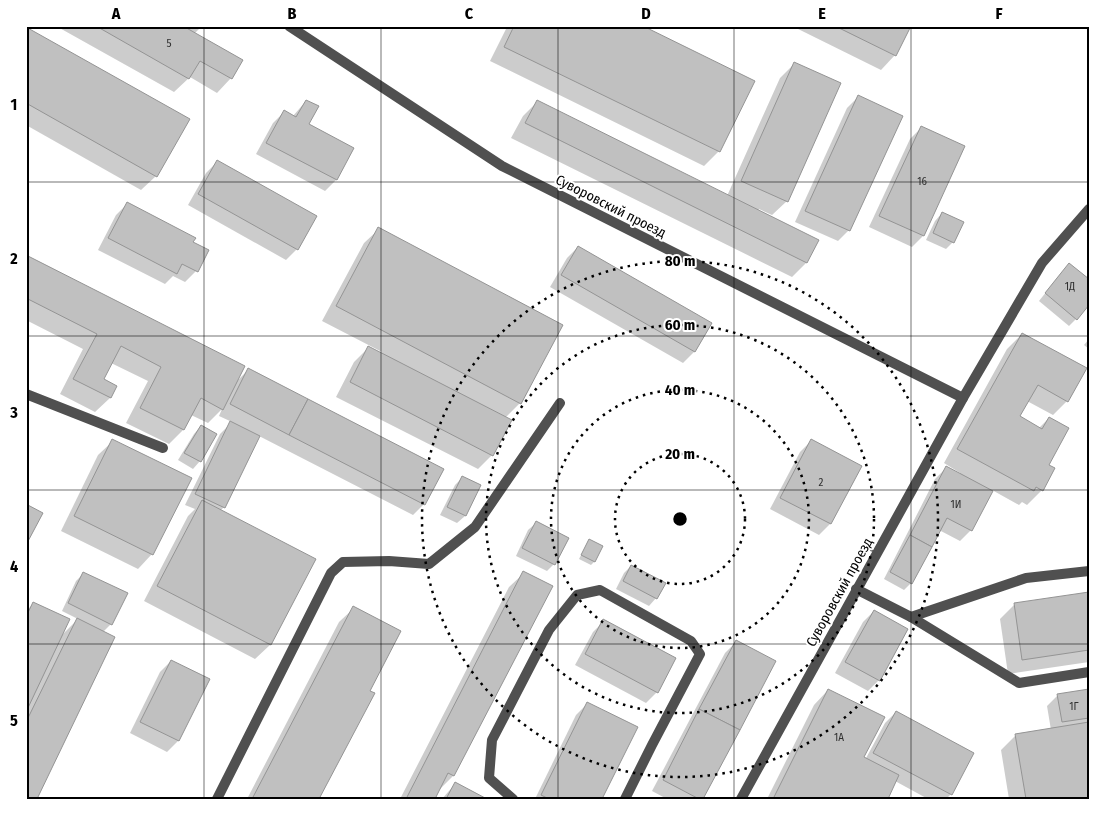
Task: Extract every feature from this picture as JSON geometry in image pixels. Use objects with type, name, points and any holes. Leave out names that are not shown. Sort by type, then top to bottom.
[{"type":"street","name":"Суворовский проезд","points":[[288,26],[502,166],[963,398]]},
{"type":"street","name":"Суворовский проезд","points":[[741,799],[963,398],[1042,264],[1089,208]]},
{"type":"street","points":[[26,394],[163,448]]},
{"type":"street","points":[[217,799],[331,573],[343,562],[389,561],[429,564],[475,527],[560,403]]},
{"type":"street","points":[[911,617],[1026,578],[1089,571]]},
{"type":"street","points":[[856,589],[911,617],[1019,683],[1089,672]]},
{"type":"street","points":[[513,799],[488,778],[492,740],[549,630],[577,595],[600,590],[691,641],[700,654],[625,799]]},
{"type":"building","points":[[96,26],[183,26],[243,60],[232,79],[200,61],[189,79]]},
{"type":"building","points":[[514,26],[643,26],[755,81],[720,152],[504,47]]},
{"type":"building","points":[[835,26],[907,26],[910,28],[896,56]]},
{"type":"building","points":[[26,27],[190,119],[157,177],[26,103]]},
{"type":"building","points":[[794,62],[841,83],[788,202],[741,181]]},
{"type":"building","points":[[858,95],[903,116],[850,231],[805,211]]},
{"type":"building","points":[[306,100],[319,106],[309,124],[354,148],[337,180],[266,143],[284,110],[296,117]]},
{"type":"building","points":[[537,100],[819,240],[807,263],[525,123]]},
{"type":"building","points":[[921,126],[965,146],[924,236],[879,216]]},
{"type":"building","points":[[217,160],[317,216],[298,250],[198,194]]},
{"type":"building","points":[[127,202],[196,238],[193,242],[209,250],[198,272],[182,264],[177,274],[108,238]]},
{"type":"building","points":[[942,212],[964,222],[954,243],[933,233]]},
{"type":"building","points":[[378,227],[563,325],[521,404],[336,306]]},
{"type":"building","points":[[578,246],[712,323],[695,352],[561,275]]},
{"type":"building","points":[[26,255],[245,366],[223,410],[201,398],[184,430],[140,408],[161,367],[121,346],[104,379],[117,386],[111,398],[73,379],[97,334],[26,298]]},
{"type":"building","points":[[1069,263],[1089,279],[1089,305],[1077,320],[1045,293]]},
{"type":"building","points":[[1022,333],[1087,368],[1068,402],[1038,385],[1020,416],[1042,429],[1049,417],[1069,428],[1049,465],[1055,468],[1043,491],[1036,487],[1034,491],[957,449]]},
{"type":"building","points":[[368,346],[512,420],[493,456],[350,382]]},
{"type":"building","points":[[248,368],[308,399],[289,435],[230,404]]},
{"type":"building","points":[[308,399],[444,469],[425,505],[289,435]]},
{"type":"building","points":[[230,421],[260,436],[225,508],[195,494]]},
{"type":"building","points":[[201,425],[217,434],[201,462],[184,453]]},
{"type":"building","points":[[112,439],[192,478],[153,555],[74,516]]},
{"type":"building","points":[[811,439],[862,466],[831,524],[780,498]]},
{"type":"building","points":[[946,466],[993,491],[972,531],[947,518],[932,547],[910,535]]},
{"type":"building","points":[[462,476],[481,485],[466,516],[447,507]]},
{"type":"building","points":[[202,500],[316,559],[271,645],[157,586]]},
{"type":"building","points":[[26,504],[43,513],[26,545]]},
{"type":"building","points":[[536,521],[569,538],[555,565],[522,548]]},
{"type":"building","points":[[910,535],[932,547],[912,584],[890,572]]},
{"type":"building","points":[[589,539],[603,546],[595,562],[581,555]]},
{"type":"building","points":[[631,565],[666,583],[657,599],[623,581]]},
{"type":"building","points":[[523,571],[553,586],[454,776],[448,773],[435,799],[406,799]]},
{"type":"building","points":[[83,572],[128,593],[112,625],[68,603]]},
{"type":"building","points":[[1089,592],[1089,650],[1022,660],[1014,603]]},
{"type":"building","points":[[33,602],[70,619],[26,712],[26,617]]},
{"type":"building","points":[[353,606],[401,631],[370,691],[375,693],[319,799],[252,799]]},
{"type":"building","points":[[874,610],[908,629],[880,681],[845,662]]},
{"type":"building","points":[[77,618],[115,637],[37,799],[26,799],[26,722]]},
{"type":"building","points":[[603,619],[676,658],[658,693],[585,654]]},
{"type":"building","points":[[736,640],[776,661],[740,730],[699,709]]},
{"type":"building","points":[[171,660],[210,679],[179,741],[140,722]]},
{"type":"building","points":[[828,689],[885,717],[864,757],[899,775],[888,799],[773,799]]},
{"type":"building","points":[[1089,689],[1089,718],[1062,722],[1057,694]]},
{"type":"building","points":[[587,702],[638,727],[602,799],[549,799],[541,795]]},
{"type":"building","points":[[699,709],[740,730],[703,799],[699,799],[663,780]]},
{"type":"building","points":[[896,711],[974,753],[952,795],[873,753]]},
{"type":"building","points":[[1089,722],[1089,799],[1026,799],[1015,734]]},
{"type":"building","points":[[455,782],[487,799],[446,799]]}]
